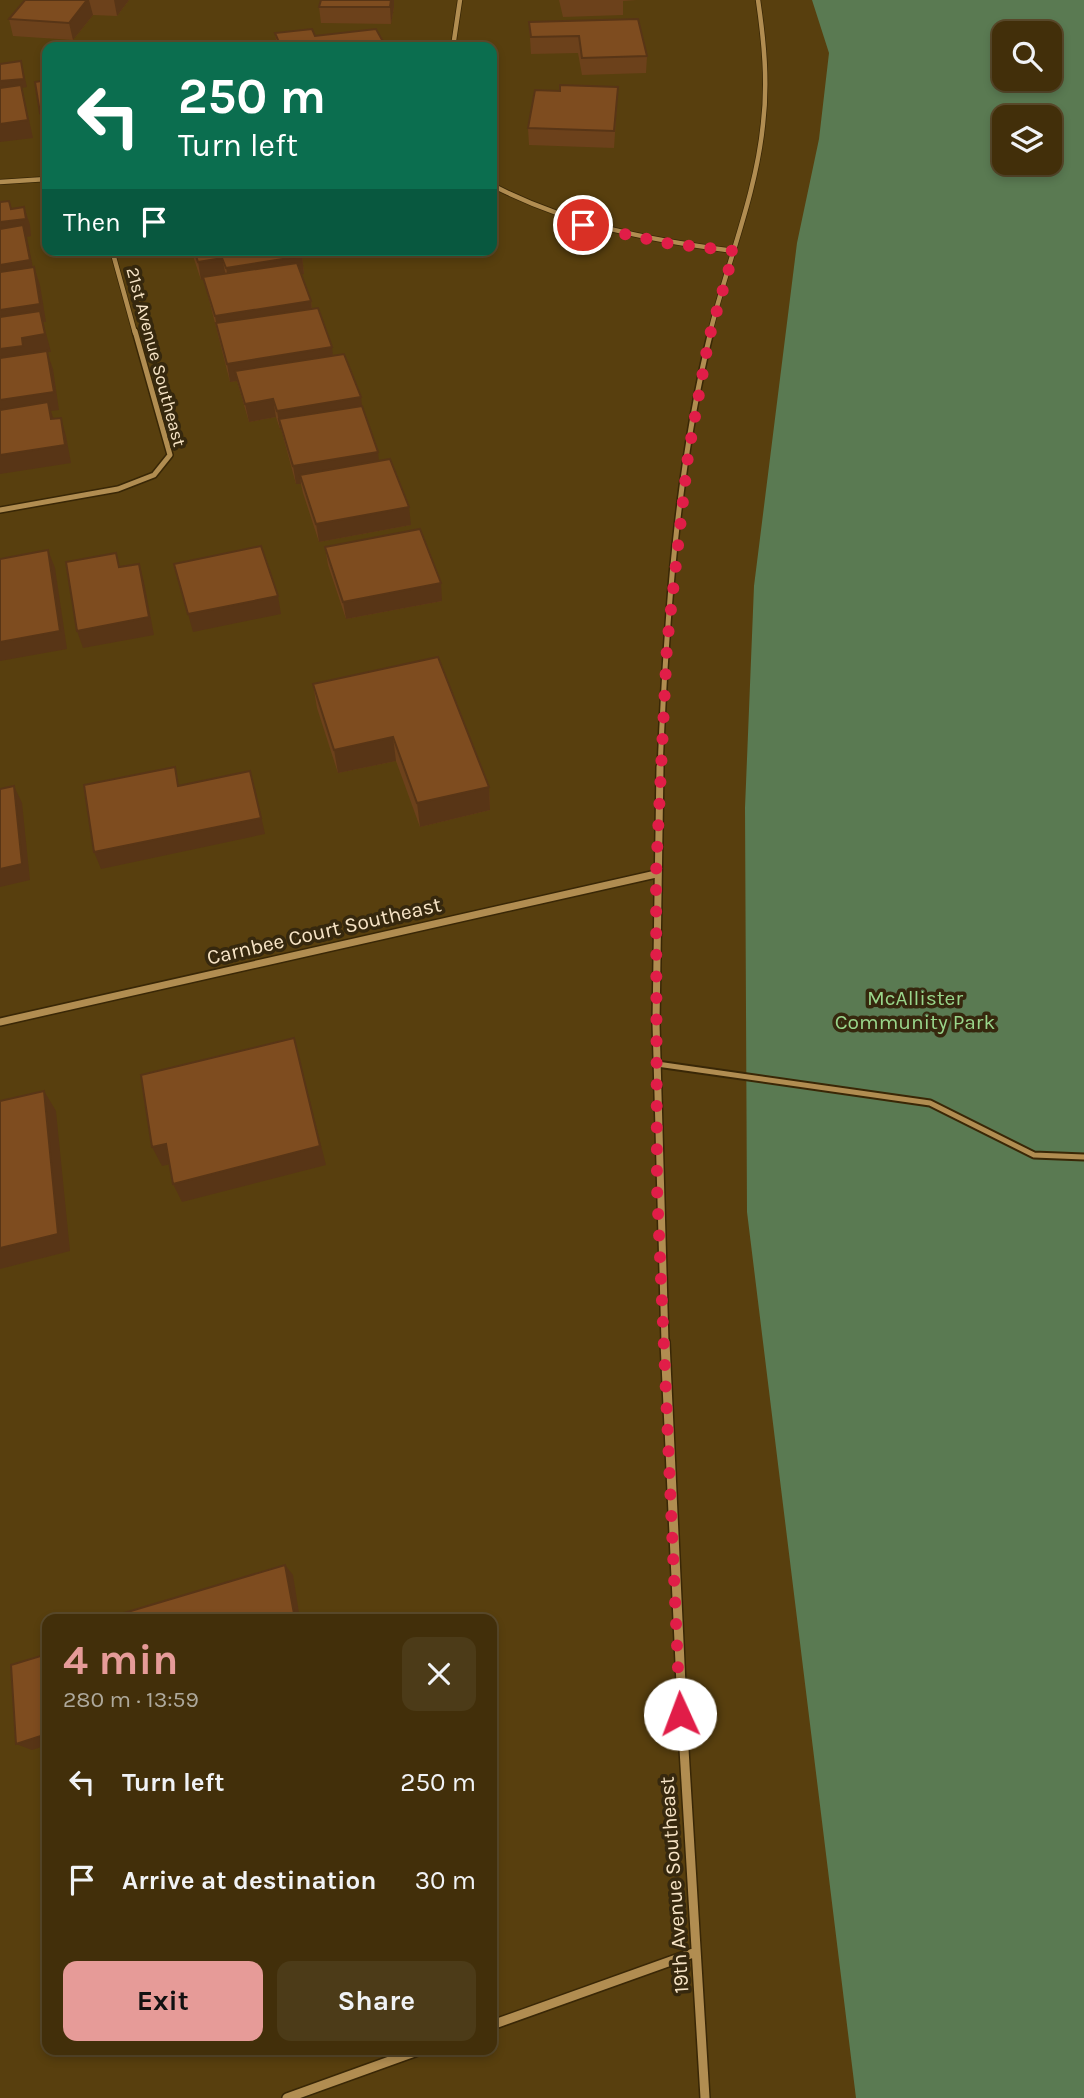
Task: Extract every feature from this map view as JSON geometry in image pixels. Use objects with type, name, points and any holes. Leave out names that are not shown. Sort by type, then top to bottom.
[{"type":"street","points":[[454,42],[460,0]]},
{"type":"street","name":"19th Avenue Southeast","points":[[705,2098],[680,1714],[657,1188],[656,874],[667,645],[688,456],[709,338],[734,251],[763,127],[766,77],[764,32],[758,0]]},
{"type":"street","points":[[0,182],[42,179]]},
{"type":"street","points":[[497,188],[557,217],[583,225],[666,243],[734,251]]},
{"type":"street","name":"21st Avenue Southeast","points":[[0,510],[118,489],[154,475],[170,455],[115,256]]},
{"type":"street","name":"Carnbee Court Southeast","points":[[0,1022],[656,874]]},
{"type":"street","points":[[497,2023],[696,1952]]},
{"type":"street","points":[[287,2098],[406,2055]]},
{"type":"lane","points":[[657,1064],[930,1103],[1034,1155],[1084,1157]]},
{"type":"green space","name":"McAllister Community Park","points":[[812,0],[1084,0],[1084,2098],[856,2098],[747,1212],[745,808],[754,586],[797,243],[819,139],[829,53]]},
{"type":"building","points":[[25,0],[87,0],[69,23],[9,19]]},
{"type":"building","points":[[321,0],[391,0],[390,7],[319,7]]},
{"type":"building","points":[[638,19],[647,56],[582,58],[579,36],[531,37],[529,22]]},
{"type":"building","points":[[312,29],[315,36],[376,29],[383,42],[279,42],[275,33]]},
{"type":"building","points":[[21,61],[24,79],[0,81],[0,64]]},
{"type":"building","points":[[42,81],[42,113],[40,113],[35,82]]},
{"type":"building","points":[[21,85],[28,120],[0,124],[0,88]]},
{"type":"building","points":[[560,85],[618,87],[614,131],[528,128],[535,90],[560,91]]},
{"type":"building","points":[[9,201],[11,209],[24,207],[26,219],[0,222],[0,202]]},
{"type":"building","points":[[23,225],[30,260],[0,265],[0,229]]},
{"type":"building","points":[[196,256],[302,256],[226,268],[222,258],[198,262]]},
{"type":"building","points":[[297,263],[311,301],[215,316],[203,277]]},
{"type":"building","points":[[34,267],[40,304],[0,310],[0,272]]},
{"type":"building","points":[[318,308],[332,347],[227,364],[216,323]]},
{"type":"building","points":[[40,311],[45,334],[22,338],[23,346],[0,349],[0,317]]},
{"type":"building","points":[[47,351],[54,392],[0,400],[0,358]]},
{"type":"building","points":[[344,354],[361,397],[277,411],[273,399],[245,404],[235,371]]},
{"type":"building","points":[[48,402],[51,419],[61,418],[65,445],[0,455],[0,410]]},
{"type":"building","points":[[362,406],[378,452],[293,466],[279,419]]},
{"type":"building","points":[[390,459],[409,507],[316,524],[300,475]]},
{"type":"building","points":[[420,529],[441,583],[343,602],[325,547]]},
{"type":"building","points":[[261,546],[278,596],[188,614],[174,564]]},
{"type":"building","points":[[48,550],[60,631],[0,642],[0,559]]},
{"type":"building","points":[[116,553],[119,567],[139,564],[149,617],[77,631],[66,562]]},
{"type":"building","points":[[438,657],[489,787],[417,803],[393,737],[334,750],[313,684]]},
{"type":"building","points":[[175,767],[178,786],[250,771],[261,818],[94,852],[84,785]]},
{"type":"building","points":[[14,786],[22,864],[0,869],[0,789]]},
{"type":"building","points":[[294,1038],[320,1146],[173,1184],[166,1144],[152,1147],[141,1075]]},
{"type":"building","points":[[44,1091],[58,1234],[0,1248],[0,1101]]},
{"type":"building","points":[[285,1565],[294,1614],[121,1614]]},
{"type":"building","points":[[42,1656],[42,1736],[16,1744],[11,1665]]},
{"type":"route","points":[[583,225],[666,243],[734,251],[709,338],[688,456],[667,645],[656,874],[657,1188],[680,1714]]}]
